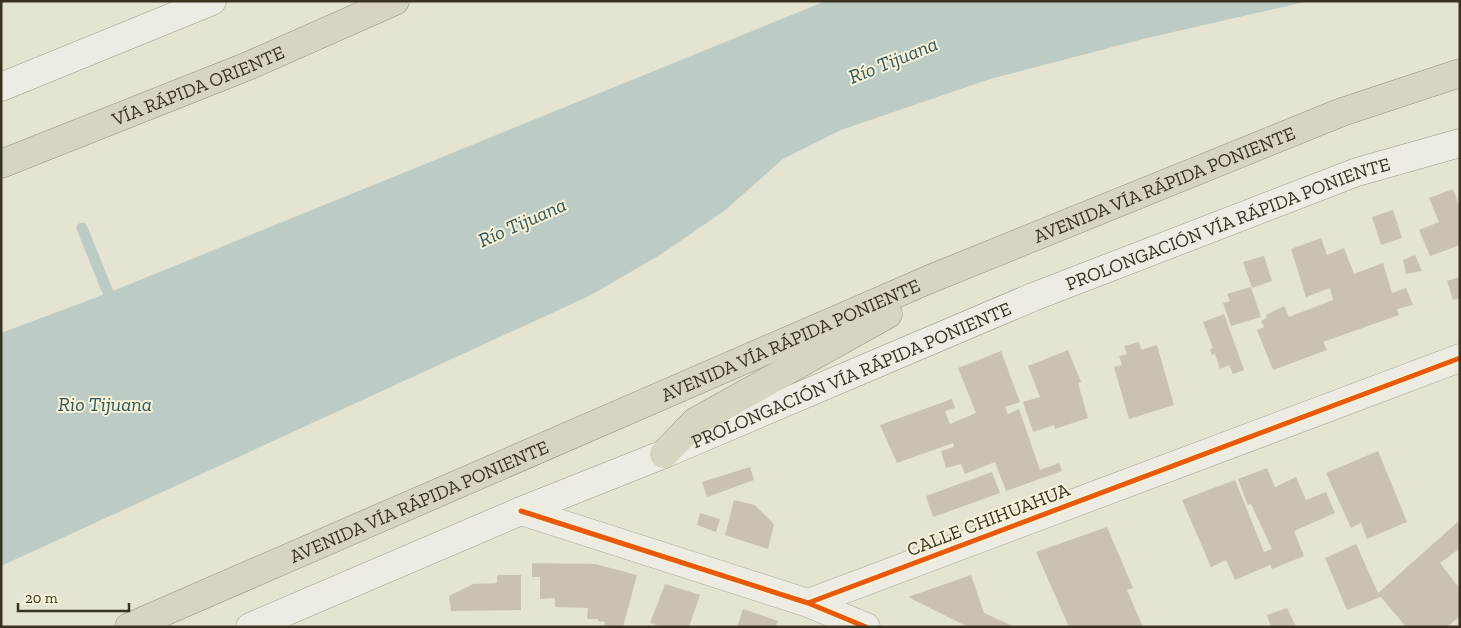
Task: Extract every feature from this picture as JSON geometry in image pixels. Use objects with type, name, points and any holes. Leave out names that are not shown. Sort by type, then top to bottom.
[{"type":"highway","name":"VÍA RÁPIDA ORIENTE","points":[[1,164],[248,66],[395,1]]},
{"type":"highway","name":"AVENIDA VÍA RÁPIDA PONIENTE","points":[[128,627],[930,279],[1342,112],[1460,73]]},
{"type":"highway","points":[[664,454],[695,422],[910,302],[930,279]]},
{"type":"main road","points":[[1,87],[212,1]]},
{"type":"main road","name":"PROLONGACIÓN VÍA RÁPIDA PONIENTE","points":[[250,627],[521,511],[664,454],[1042,293],[1358,172],[1460,143]]},
{"type":"main road","name":"CALLE CHIHUAHUA","points":[[808,603],[1460,359]]},
{"type":"main road","points":[[521,511],[808,603],[866,627]]},
{"type":"water","name":"Rio Tijuana","points":[[826,1],[1309,1],[1147,38],[990,79],[841,130],[783,159],[724,211],[660,255],[589,296],[1,566],[1,333],[108,293]]},
{"type":"building","points":[[1453,189],[1460,208],[1460,245],[1430,256],[1419,230],[1439,222],[1429,198]]},
{"type":"building","points":[[1393,210],[1402,238],[1381,245],[1372,217]]},
{"type":"building","points":[[1321,238],[1327,255],[1344,248],[1354,274],[1383,263],[1392,293],[1406,288],[1413,305],[1397,309],[1399,315],[1323,342],[1327,350],[1273,370],[1257,330],[1264,327],[1261,321],[1267,318],[1266,315],[1284,306],[1289,317],[1333,300],[1330,288],[1306,297],[1291,249]]},
{"type":"building","points":[[1415,255],[1422,271],[1406,274],[1403,260]]},
{"type":"building","points":[[1264,256],[1272,281],[1252,288],[1243,262]]},
{"type":"building","points":[[1460,277],[1460,298],[1453,300],[1447,281]]},
{"type":"building","points":[[1251,287],[1261,317],[1231,326],[1223,303],[1230,301],[1227,294]]},
{"type":"building","points":[[1224,314],[1244,370],[1233,374],[1229,365],[1220,369],[1215,354],[1212,355],[1210,349],[1213,348],[1203,322]]},
{"type":"building","points":[[1139,342],[1141,350],[1157,345],[1174,405],[1129,419],[1114,367],[1122,365],[1119,356],[1127,354],[1124,346]]},
{"type":"building","points":[[1068,350],[1081,382],[1078,383],[1088,418],[1055,429],[1054,425],[1033,432],[1023,402],[1040,397],[1028,366]]},
{"type":"building","points":[[1001,351],[1020,402],[1005,407],[1008,414],[1019,409],[1040,470],[1059,463],[1062,471],[1006,491],[995,462],[965,474],[961,464],[946,468],[941,451],[954,447],[953,443],[897,463],[880,425],[952,399],[955,408],[945,411],[950,424],[976,413],[958,368]]},
{"type":"building","points":[[1378,451],[1407,522],[1367,539],[1361,523],[1351,528],[1326,473]]},
{"type":"building","points":[[750,467],[754,480],[707,497],[702,482]]},
{"type":"building","points":[[1267,468],[1275,487],[1296,477],[1306,500],[1326,492],[1335,513],[1294,531],[1304,556],[1272,569],[1270,565],[1235,580],[1226,560],[1211,567],[1182,500],[1235,480],[1264,552],[1272,549],[1251,504],[1248,505],[1238,479]]},
{"type":"building","points":[[992,472],[1000,493],[933,517],[926,496]]},
{"type":"building","points":[[734,500],[755,505],[774,524],[768,549],[725,535]]},
{"type":"building","points":[[700,513],[720,519],[716,532],[697,525]]},
{"type":"building","points":[[1460,520],[1460,548],[1440,563],[1460,589],[1460,616],[1447,627],[1406,627],[1381,597],[1347,610],[1325,558],[1356,544],[1378,593]]},
{"type":"building","points":[[1107,527],[1133,588],[1127,590],[1143,627],[1069,627],[1036,552]]},
{"type":"building","points":[[532,563],[595,564],[637,575],[623,627],[604,627],[605,622],[598,621],[598,619],[587,619],[588,608],[555,607],[555,598],[540,599],[540,577],[532,577]]},
{"type":"building","points":[[497,575],[521,575],[521,610],[451,611],[449,596],[473,584],[497,583]]},
{"type":"building","points":[[971,575],[984,613],[1015,627],[968,627],[908,597]]},
{"type":"building","points":[[665,584],[700,595],[689,627],[662,627],[650,623]]},
{"type":"building","points":[[1287,608],[1296,627],[1271,627],[1267,615]]},
{"type":"building","points":[[743,609],[778,621],[776,627],[737,627]]},
{"type":"waterway","points":[[82,228],[113,305]]},
{"type":"cycle path","points":[[808,603],[1460,358]]},
{"type":"cycle path","points":[[521,511],[808,603],[866,627]]},
{"type":"water label","name":"Río Tijuana","points":[[893,60]]},
{"type":"water label","name":"Río Tijuana","points":[[522,222]]}]
